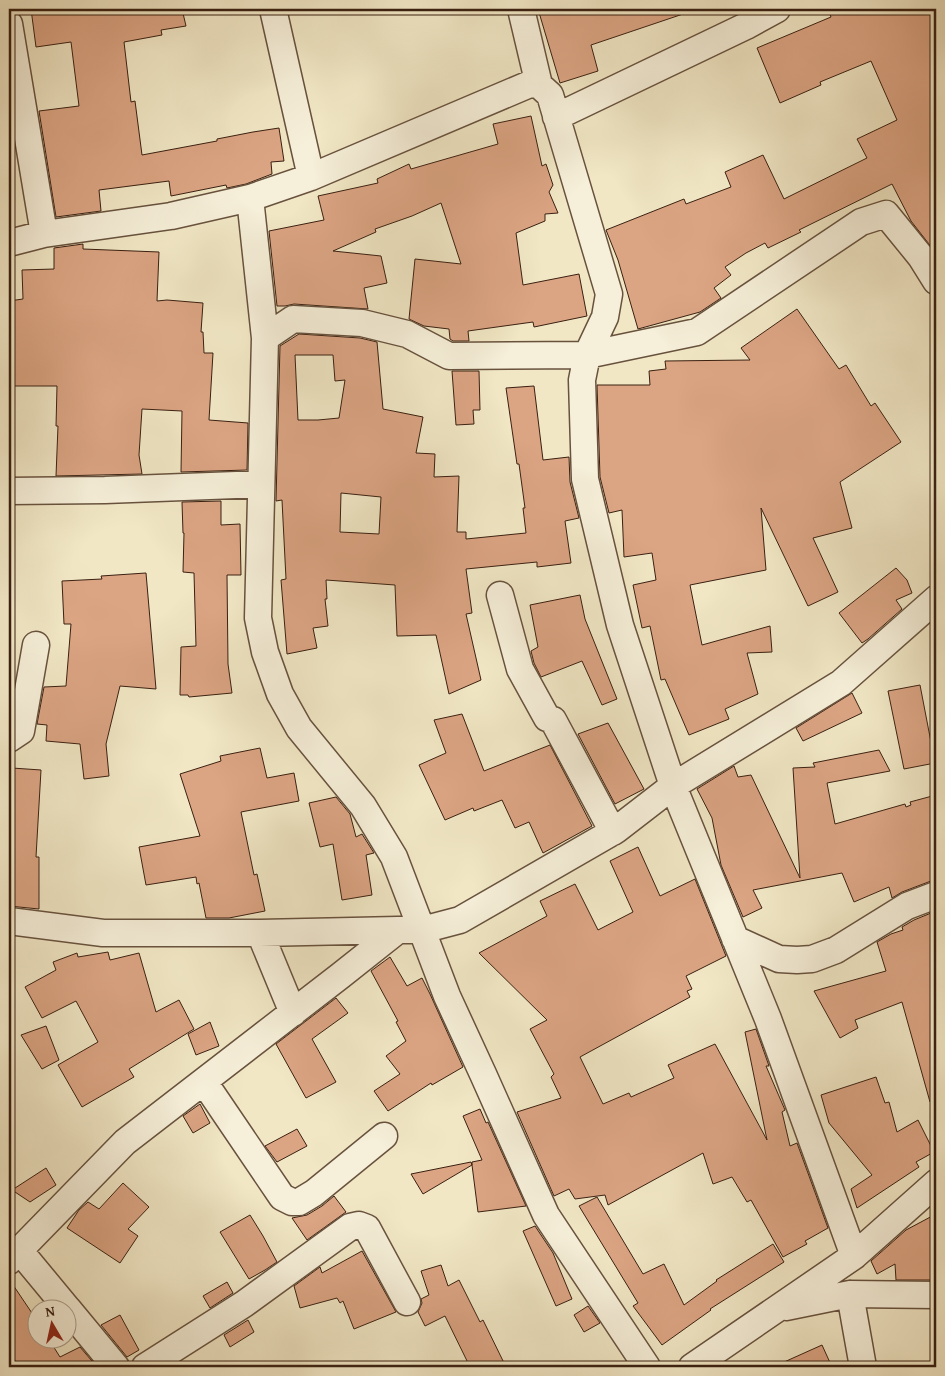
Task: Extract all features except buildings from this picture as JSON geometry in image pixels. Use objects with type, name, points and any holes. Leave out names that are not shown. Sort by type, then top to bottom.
[{"type":"street","points":[[273,9],[311,176]]},
{"type":"street","points":[[521,9],[539,85],[550,95],[609,294],[605,318],[587,355],[582,380],[585,479],[620,625],[673,786],[768,1019],[854,1256]]},
{"type":"street","points":[[556,117],[746,26],[777,9]]},
{"type":"street","points":[[9,24],[44,234]]},
{"type":"street","points":[[9,243],[44,234],[171,216],[250,198],[311,176],[530,84],[539,85]]},
{"type":"street","points":[[250,198],[265,338],[258,618],[265,652],[280,694],[299,728],[363,806],[394,857],[410,930],[447,996],[546,1215],[647,1367]]},
{"type":"street","points":[[265,338],[293,319],[362,324],[407,334],[449,356],[587,355],[697,332],[861,222],[886,214],[921,257],[936,281]]},
{"type":"street","points":[[9,491],[104,490],[261,484]]},
{"type":"street","points":[[500,595],[520,669],[547,718],[553,720],[613,832],[616,830]]},
{"type":"street","points":[[9,921],[103,933],[260,933],[410,930],[460,920],[616,830],[673,786],[841,683],[936,599]]},
{"type":"street","points":[[9,738],[21,731],[36,645]]},
{"type":"street","points":[[735,939],[779,959],[812,959],[836,950],[907,906],[936,895]]},
{"type":"street","points":[[56,1298],[14,1255],[126,1142],[293,1013],[410,930]]},
{"type":"street","points":[[260,933],[293,1013]]},
{"type":"street","points":[[204,1082],[282,1197],[292,1202],[300,1202],[314,1193],[384,1136]]},
{"type":"street","points":[[692,1367],[854,1256],[936,1183]]},
{"type":"street","points":[[145,1367],[244,1304],[350,1227],[359,1225],[367,1228],[407,1302]]},
{"type":"street","points":[[776,1310],[850,1294],[936,1295]]},
{"type":"street","points":[[850,1294],[863,1367]]},
{"type":"street","points":[[78,1322],[116,1367]]}]
